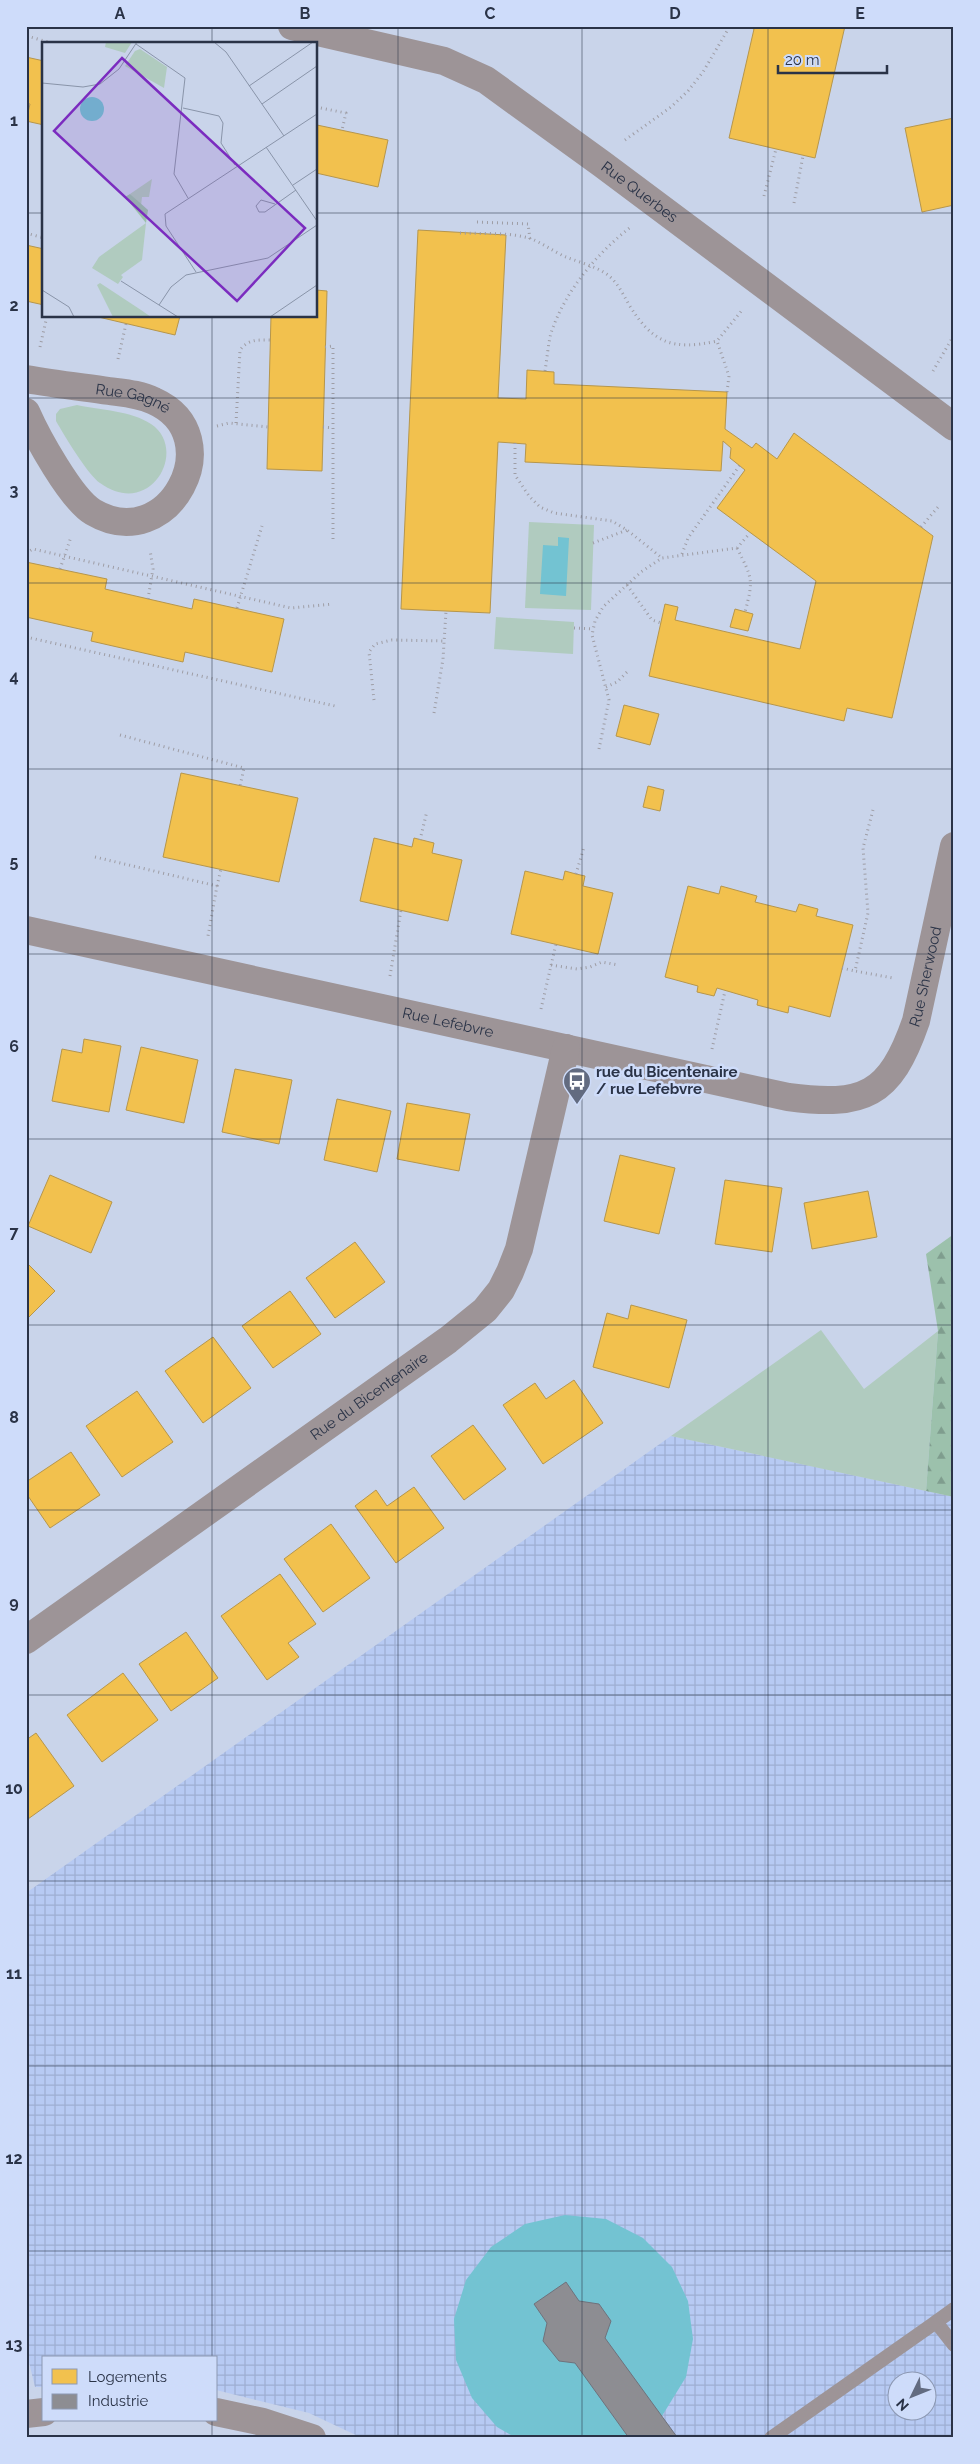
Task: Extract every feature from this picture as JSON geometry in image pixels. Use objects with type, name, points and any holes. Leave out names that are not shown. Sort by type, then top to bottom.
[{"type":"street","name":"Rue Querbes","points":[[292,26],[430,57],[464,69],[486,80],[602,164],[954,427]]},
{"type":"street","name":"Rue Gagné","points":[[26,380],[136,395],[154,400],[170,412],[183,428],[190,445],[189,465],[182,485],[170,505],[151,516],[130,521],[109,520],[92,512],[75,494],[36,432],[26,412]]},
{"type":"street","name":"Rue Sherwood","points":[[870,1092],[893,1070],[910,1038],[916,1021],[954,846]]},
{"type":"street","name":"Rue Lefebvre","points":[[26,930],[788,1097],[836,1102],[870,1092]]},
{"type":"street","name":"Rue du Bicentenaire","points":[[26,1640],[448,1340],[485,1310],[501,1290],[518,1250],[566,1048]]},
{"type":"street","points":[[26,2414],[42,2412]]},
{"type":"street","points":[[218,2413],[261,2428],[312,2438]]},
{"type":"lane","points":[[771,2438],[954,2309]]},
{"type":"lane","points":[[936,2322],[954,2345]]},
{"type":"path","points":[[621,144],[671,107],[688,91],[703,72],[730,26]]},
{"type":"path","points":[[27,36],[49,42]]},
{"type":"path","points":[[318,107],[346,113],[342,130]]},
{"type":"path","points":[[764,196],[776,149]]},
{"type":"path","points":[[794,203],[803,156]]},
{"type":"path","points":[[477,222],[528,224],[530,239]]},
{"type":"path","points":[[545,371],[551,334],[562,306],[590,267],[608,247],[634,224]]},
{"type":"path","points":[[460,232],[506,235],[530,239],[556,253],[607,274],[618,285],[642,323],[656,336],[672,345],[694,346],[717,341],[723,331],[745,307]]},
{"type":"path","points":[[26,233],[42,237]]},
{"type":"path","points":[[40,347],[47,318]]},
{"type":"path","points":[[117,363],[126,324]]},
{"type":"path","points":[[931,374],[954,336]]},
{"type":"path","points":[[236,423],[240,350],[244,344],[252,341],[270,340]]},
{"type":"path","points":[[717,341],[729,376],[727,392]]},
{"type":"path","points":[[325,347],[333,346],[332,542]]},
{"type":"path","points":[[209,428],[236,423],[268,427]]},
{"type":"path","points":[[323,427],[333,428]]},
{"type":"path","points":[[515,443],[515,475],[529,496],[540,507],[554,513],[612,521],[627,530],[662,558]]},
{"type":"path","points":[[682,554],[688,538],[740,465]]},
{"type":"path","points":[[922,527],[938,507]]},
{"type":"path","points":[[237,608],[239,596],[262,526]]},
{"type":"path","points":[[593,543],[627,530]]},
{"type":"path","points":[[599,749],[609,700],[592,635],[595,621],[603,607],[627,585],[662,558],[737,548],[750,533]]},
{"type":"path","points":[[60,569],[72,534]]},
{"type":"path","points":[[148,545],[153,569],[148,598]]},
{"type":"path","points":[[737,548],[751,576],[752,586],[745,612]]},
{"type":"path","points":[[26,553],[33,549],[291,608],[333,604]]},
{"type":"path","points":[[627,585],[652,620],[661,624]]},
{"type":"path","points":[[434,713],[444,641],[446,611]]},
{"type":"path","points":[[574,628],[593,629]]},
{"type":"path","points":[[26,637],[335,706]]},
{"type":"path","points":[[374,700],[369,652],[375,644],[392,640],[444,641]]},
{"type":"path","points":[[606,687],[616,682],[627,672]]},
{"type":"path","points":[[120,735],[244,768],[240,786]]},
{"type":"path","points":[[855,971],[868,913],[863,848],[873,810]]},
{"type":"path","points":[[420,840],[427,811]]},
{"type":"path","points":[[576,874],[584,847]]},
{"type":"path","points":[[95,856],[217,886]]},
{"type":"path","points":[[208,939],[220,869]]},
{"type":"path","points":[[389,982],[401,910]]},
{"type":"path","points":[[540,1014],[556,944]]},
{"type":"path","points":[[551,965],[577,969],[590,967],[602,962],[618,966]]},
{"type":"path","points":[[842,968],[898,979]]},
{"type":"path","points":[[712,1053],[725,990]]},
{"type":"shaded area","points":[[558,537],[569,538],[566,596],[540,594],[543,545],[558,546]]},
{"type":"shaded area","points":[[671,1436],[954,1497],[954,2438],[362,2438],[309,2413],[218,2390],[218,2356],[42,2356],[42,2387],[35,2387],[26,2350],[26,1893]]},
{"type":"shaded area","points":[[565,2215],[606,2219],[643,2238],[672,2267],[688,2301],[693,2339],[686,2377],[662,2416],[632,2438],[516,2438],[497,2427],[472,2398],[456,2360],[454,2319],[466,2280],[491,2247],[525,2224]]},
{"type":"green space","points":[[77,405],[135,416],[151,424],[162,435],[166,449],[165,463],[159,477],[149,487],[135,493],[118,492],[95,479],[56,421],[56,414],[60,409]]},
{"type":"green space","points":[[529,522],[594,525],[591,610],[525,608]]},
{"type":"green space","points":[[496,617],[574,622],[573,654],[494,649]]},
{"type":"green space","points":[[954,1234],[954,1497],[926,1491],[938,1331],[926,1254]]},
{"type":"green space","points":[[821,1330],[864,1389],[938,1331],[926,1491],[671,1436]]},
{"type":"building: Logements","points":[[744,26],[845,26],[815,158],[729,138],[754,29]]},
{"type":"building: Logements","points":[[26,57],[42,61],[42,125],[26,121],[30,104],[26,103]]},
{"type":"building: Logements","points":[[954,118],[954,205],[922,212],[905,128]]},
{"type":"building: Logements","points":[[318,125],[388,140],[378,187],[318,173]]},
{"type":"building: Logements","points":[[418,230],[506,235],[498,398],[526,399],[527,370],[554,372],[554,384],[727,392],[725,429],[752,448],[756,443],[777,459],[794,433],[933,536],[892,718],[847,708],[844,721],[649,676],[665,604],[678,607],[675,620],[800,649],[816,581],[717,508],[745,470],[730,458],[731,448],[723,441],[721,471],[525,462],[526,444],[498,442],[490,613],[401,609]]},
{"type":"building: Logements","points":[[26,245],[42,249],[42,305],[26,301]]},
{"type":"building: Logements","points":[[318,290],[327,291],[322,471],[267,469],[271,318],[318,318]]},
{"type":"building: Logements","points":[[103,318],[179,318],[175,335]]},
{"type":"building: Logements","points":[[26,562],[107,579],[105,589],[192,609],[194,599],[284,619],[272,672],[185,652],[183,662],[91,641],[93,632],[26,617]]},
{"type":"building: Logements","points":[[735,609],[753,614],[748,631],[730,627]]},
{"type":"building: Logements","points":[[624,705],[659,714],[650,745],[616,736]]},
{"type":"building: Logements","points":[[181,773],[298,798],[279,882],[163,857]]},
{"type":"building: Logements","points":[[648,786],[664,790],[660,811],[643,807]]},
{"type":"building: Logements","points":[[374,838],[412,847],[414,838],[434,843],[432,853],[462,860],[448,921],[360,901]]},
{"type":"building: Logements","points":[[525,871],[563,880],[565,871],[585,876],[583,886],[613,893],[598,954],[511,934]]},
{"type":"building: Logements","points":[[688,886],[719,894],[721,886],[757,896],[755,902],[796,912],[799,904],[818,909],[816,916],[853,925],[830,1017],[789,1006],[788,1013],[757,1005],[758,1000],[717,988],[714,996],[697,992],[698,986],[665,977]]},
{"type":"building: Logements","points":[[84,1039],[121,1046],[109,1112],[52,1101],[62,1049],[82,1053]]},
{"type":"building: Logements","points":[[141,1047],[198,1060],[184,1123],[126,1110]]},
{"type":"building: Logements","points":[[235,1069],[292,1080],[279,1144],[222,1132]]},
{"type":"building: Logements","points":[[337,1099],[391,1111],[377,1172],[324,1160]]},
{"type":"building: Logements","points":[[407,1103],[470,1114],[459,1171],[397,1159]]},
{"type":"building: Logements","points":[[620,1155],[675,1168],[659,1234],[604,1221]]},
{"type":"building: Logements","points":[[50,1175],[112,1202],[91,1253],[28,1226]]},
{"type":"building: Logements","points":[[725,1180],[782,1188],[772,1252],[715,1244]]},
{"type":"building: Logements","points":[[868,1191],[877,1237],[812,1249],[804,1203]]},
{"type":"building: Logements","points":[[355,1242],[385,1282],[335,1318],[306,1278]]},
{"type":"building: Logements","points":[[26,1262],[55,1291],[26,1320]]},
{"type":"building: Logements","points":[[290,1291],[321,1334],[273,1368],[242,1326]]},
{"type":"building: Logements","points":[[631,1305],[687,1320],[669,1388],[593,1367],[607,1313],[628,1319]]},
{"type":"building: Logements","points":[[213,1337],[251,1388],[203,1423],[165,1371]]},
{"type":"building: Logements","points":[[574,1380],[603,1423],[543,1464],[503,1405],[535,1383],[546,1399]]},
{"type":"building: Logements","points":[[137,1391],[173,1442],[122,1477],[86,1426]]},
{"type":"building: Logements","points":[[473,1425],[506,1469],[464,1500],[431,1456]]},
{"type":"building: Logements","points":[[71,1452],[100,1495],[50,1528],[26,1493],[26,1482]]},
{"type":"building: Logements","points":[[414,1487],[444,1528],[396,1563],[355,1506],[376,1490],[387,1506]]},
{"type":"building: Logements","points":[[331,1524],[370,1578],[323,1612],[284,1559]]},
{"type":"building: Logements","points":[[280,1574],[316,1624],[288,1643],[299,1657],[267,1680],[221,1616]]},
{"type":"building: Logements","points":[[186,1632],[218,1678],[171,1711],[139,1664]]},
{"type":"building: Logements","points":[[123,1673],[158,1720],[102,1762],[67,1715]]},
{"type":"building: Logements","points":[[36,1733],[74,1786],[28,1819],[26,1740]]},
{"type":"building: Industrie","points":[[566,2282],[579,2301],[599,2304],[611,2321],[605,2338],[676,2438],[629,2438],[575,2363],[559,2361],[543,2341],[547,2323],[534,2304]]},
{"type":"place","name":"rue du Bicentenaire / rue Lefebvre","points":[[577,1105]]}]
